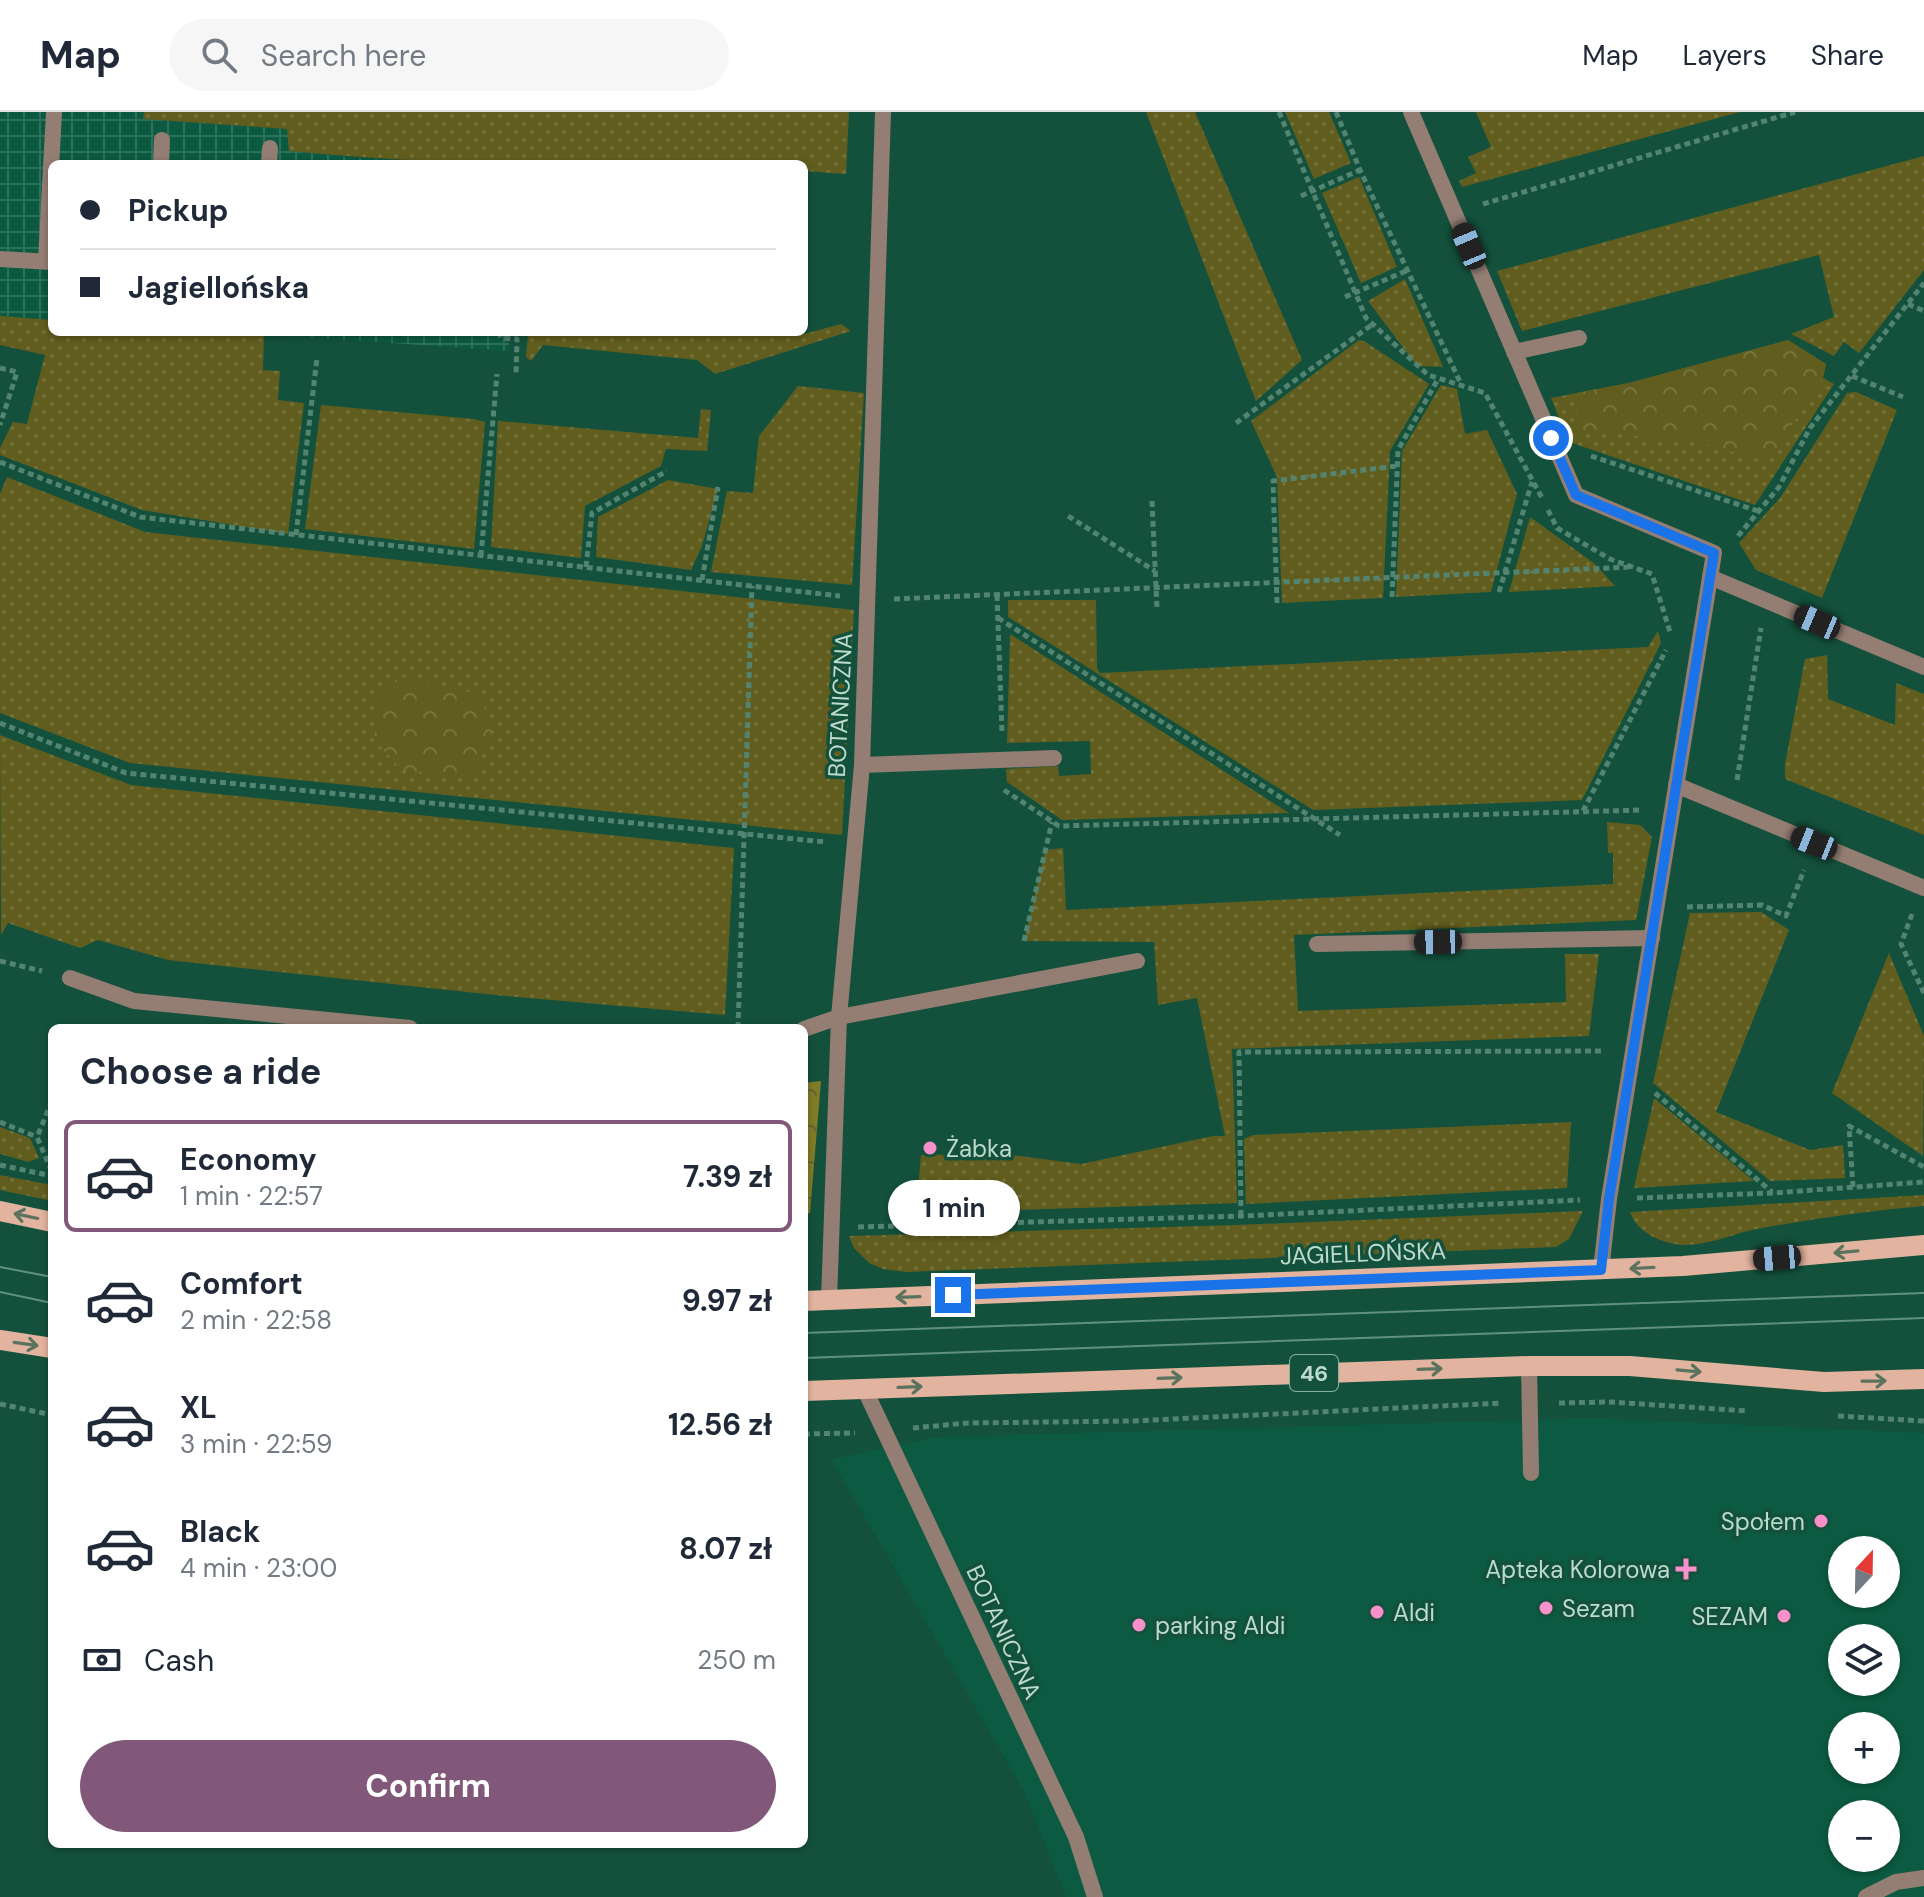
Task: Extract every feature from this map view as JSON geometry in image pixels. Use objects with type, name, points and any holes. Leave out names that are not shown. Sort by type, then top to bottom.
[{"type":"main road","points":[[0,1211],[48,1221]]},
{"type":"main road","name":"JAGIELLOŃSKA","points":[[808,1301],[1683,1266],[1924,1245]]},
{"type":"main road","points":[[0,1340],[48,1347]]},
{"type":"main road","name":"46","points":[[808,1391],[1529,1366],[1630,1366],[1824,1382],[1924,1379]]},
{"type":"street","points":[[52,160],[54,112]]},
{"type":"street","name":"BOTANICZNA","points":[[829,1300],[839,1017],[862,765],[883,112]]},
{"type":"street","points":[[1411,112],[1576,495],[1714,553],[1609,1199],[1601,1270]]},
{"type":"street","points":[[161,160],[162,140]]},
{"type":"street","points":[[0,259],[48,262]]},
{"type":"street","points":[[1514,352],[1579,338]]},
{"type":"street","points":[[1710,577],[1924,667]]},
{"type":"street","points":[[862,765],[1054,758]]},
{"type":"street","points":[[1676,785],[1924,888]]},
{"type":"street","points":[[1317,944],[1652,938]]},
{"type":"street","points":[[808,1028],[839,1017],[1137,961]]},
{"type":"street","points":[[70,978],[134,1001],[369,1024]]},
{"type":"street","points":[[1529,1366],[1531,1473]]},
{"type":"street","name":"BOTANICZNA","points":[[864,1388],[1076,1837],[1095,1897]]},
{"type":"street","points":[[1866,1897],[1896,1882],[1924,1878]]},
{"type":"path","points":[[1279,112],[1366,318],[1428,375],[1485,393],[1557,528],[1610,559],[1652,574],[1672,638],[1583,811]]},
{"type":"path","points":[[1336,112],[1406,271],[1462,386]]},
{"type":"path","points":[[1478,206],[1795,112]]},
{"type":"path","points":[[1301,196],[1360,170]]},
{"type":"path","points":[[1345,297],[1406,271]]},
{"type":"path","points":[[1730,545],[1779,487],[1810,428],[1924,283]]},
{"type":"path","points":[[1908,304],[1924,311]]},
{"type":"path","points":[[1236,423],[1373,324]]},
{"type":"path","points":[[500,336],[517,339],[516,374]]},
{"type":"path","points":[[296,535],[317,358]]},
{"type":"path","points":[[0,368],[17,372],[0,425]]},
{"type":"path","points":[[481,556],[497,374]]},
{"type":"path","points":[[1852,376],[1903,397]]},
{"type":"path","points":[[1392,597],[1398,450],[1438,379]]},
{"type":"path","points":[[0,462],[140,517],[869,599],[1632,567]]},
{"type":"path","points":[[1277,603],[1273,481],[1397,466]]},
{"type":"path","points":[[586,567],[592,513],[667,471]]},
{"type":"path","points":[[1499,592],[1533,481]]},
{"type":"path","points":[[702,580],[718,487]]},
{"type":"path","points":[[1152,501],[1157,608]]},
{"type":"path","points":[[1068,516],[1156,572]]},
{"type":"path","points":[[738,1024],[752,586]]},
{"type":"path","points":[[997,595],[1004,790],[1059,826],[1672,809]]},
{"type":"path","points":[[998,617],[1340,835]]},
{"type":"path","points":[[1733,809],[1761,628],[1769,622]]},
{"type":"path","points":[[0,723],[126,773],[837,843]]},
{"type":"path","points":[[1024,941],[1052,822]]},
{"type":"path","points":[[1681,907],[1762,905],[1786,916],[1808,859]]},
{"type":"path","points":[[1924,888],[1901,944],[1924,993]]},
{"type":"path","points":[[0,961],[70,978]]},
{"type":"path","points":[[1241,1216],[1239,1052],[1604,1051],[1601,1066]]},
{"type":"path","points":[[1648,1087],[1773,1193]]},
{"type":"path","points":[[48,1111],[37,1137],[48,1164]]},
{"type":"path","points":[[0,1122],[37,1137]]},
{"type":"path","points":[[1853,1187],[1849,1126],[1924,1167]]},
{"type":"path","points":[[0,1165],[48,1173]]},
{"type":"path","points":[[1630,1198],[1773,1193],[1924,1182]]},
{"type":"path","points":[[852,1227],[1241,1216],[1582,1200],[1581,1185]]},
{"type":"path","points":[[1558,1403],[1611,1402],[1759,1412]]},
{"type":"path","points":[[923,1427],[968,1423],[1132,1421],[1503,1403]]},
{"type":"path","points":[[0,1404],[48,1414]]},
{"type":"path","points":[[1833,1416],[1924,1421]]},
{"type":"path","points":[[808,1434],[853,1433]]},
{"type":"shaded area","points":[[0,112],[144,112],[144,119],[288,129],[289,151],[399,160],[48,160],[48,320],[0,316]]},
{"type":"shaded area","points":[[288,336],[509,336],[509,351]]},
{"type":"shaded area","points":[[1595,1418],[1924,1433],[1924,1897],[1066,1897],[1024,1791],[831,1459],[938,1437]]},
{"type":"green space","points":[[144,112],[849,112],[846,174],[808,171],[808,160],[401,160],[289,151],[287,129],[143,119]]},
{"type":"green space","points":[[1146,112],[1195,112],[1302,360],[1256,401]]},
{"type":"green space","points":[[1285,112],[1329,112],[1351,163],[1314,179]]},
{"type":"green space","points":[[1476,112],[1740,112],[1462,187],[1459,181],[1476,173],[1468,157],[1491,147]]},
{"type":"green space","points":[[1924,156],[1924,270],[1859,353],[1844,342],[1834,356],[1791,334],[1834,317],[1819,255],[1522,331],[1497,271]]},
{"type":"green space","points":[[1359,177],[1397,267],[1361,283],[1322,193]]},
{"type":"green space","points":[[1405,279],[1443,367],[1417,366],[1368,301]]},
{"type":"green space","points":[[0,316],[48,320],[48,336],[264,336],[263,370],[280,371],[278,400],[304,403],[288,534],[142,510],[0,455],[0,448],[13,422],[27,424],[45,355],[0,345]]},
{"type":"green space","points":[[841,324],[851,331],[715,374],[697,360],[543,345],[531,361],[526,357],[528,336],[808,336],[808,333]]},
{"type":"green space","points":[[1359,340],[1429,384],[1390,451],[1383,598],[1282,603],[1277,477],[1251,421]]},
{"type":"green space","points":[[1788,340],[1826,364],[1823,378],[1834,384],[1755,505],[1569,442],[1551,398],[1629,383]]},
{"type":"green space","points":[[1788,340],[1826,364],[1823,378],[1768,462],[1698,442],[1577,430],[1576,393],[1629,383]]},
{"type":"green space","points":[[1441,385],[1457,389],[1465,434],[1487,430],[1517,494],[1491,592],[1396,597],[1402,451]]},
{"type":"green space","points":[[798,386],[864,393],[852,585],[711,572],[727,491],[753,493],[759,436]]},
{"type":"green space","points":[[1856,392],[1897,410],[1822,598],[1756,570],[1739,543],[1780,498],[1847,393]]},
{"type":"green space","points":[[321,405],[485,422],[474,549],[305,529]]},
{"type":"green space","points":[[701,409],[711,410],[707,451],[666,449],[661,466],[585,506],[581,558],[491,547],[498,421],[698,438]]},
{"type":"green space","points":[[7,477],[145,532],[854,610],[842,835],[130,763],[0,713],[0,494]]},
{"type":"green space","points":[[668,480],[718,489],[702,546],[691,570],[596,557],[598,517]]},
{"type":"green space","points":[[1530,517],[1595,564],[1615,586],[1509,592]]},
{"type":"green space","points":[[1008,600],[1096,600],[1097,668],[1100,673],[1648,647],[1658,631],[1661,643],[1582,800],[1313,810],[1008,617]]},
{"type":"green space","points":[[1010,634],[1289,813],[1062,820],[1007,782],[1006,769],[1058,766],[1059,776],[1091,774],[1090,741],[1007,743]]},
{"type":"green space","points":[[1827,655],[1828,699],[1895,725],[1896,683],[1924,694],[1924,835],[1785,779],[1785,764],[1805,659]]},
{"type":"green space","points":[[402,677],[478,694],[492,725],[475,776],[403,771],[374,740],[380,688]]},
{"type":"green space","points":[[0,735],[131,785],[734,848],[725,1015],[495,995],[168,960],[98,940],[80,948],[8,923],[1,935]]},
{"type":"green space","points":[[1607,822],[1640,825],[1652,837],[1636,920],[1294,935],[1298,1011],[1566,1002],[1565,954],[1599,954],[1589,1036],[1232,1049],[1237,1203],[916,1213],[921,1155],[1004,1154],[1081,1164],[1225,1136],[1197,998],[1158,1005],[1154,942],[1024,941],[1045,850],[1063,848],[1066,910],[1613,884],[1613,853],[1608,853]]},
{"type":"green space","points":[[1761,912],[1789,930],[1716,1112],[1810,1150],[1843,1145],[1845,1178],[1770,1181],[1653,1083],[1690,913]]},
{"type":"green space","points":[[1889,953],[1924,1036],[1923,1156],[1832,1093]]},
{"type":"green space","points":[[821,1081],[808,1213],[808,1083]]},
{"type":"green space","points":[[1654,1098],[1754,1181],[1634,1188]]},
{"type":"green space","points":[[1571,1122],[1567,1188],[1246,1204],[1244,1139],[1253,1135]]},
{"type":"green space","points":[[0,1127],[30,1138],[39,1158],[28,1162],[0,1154]]},
{"type":"green space","points":[[0,1175],[48,1184],[48,1200],[0,1190]]},
{"type":"green space","points":[[1924,1195],[1924,1206],[1794,1222],[1694,1245],[1677,1244],[1652,1236],[1639,1226],[1630,1212]]},
{"type":"green space","points":[[1583,1211],[1569,1239],[1556,1247],[906,1272],[883,1269],[869,1263],[854,1248],[849,1236],[1236,1225]]},
{"type":"tram line","points":[[0,1267],[48,1276]]},
{"type":"tram line","points":[[0,1292],[48,1302]]},
{"type":"tram line","points":[[808,1333],[1924,1293]]},
{"type":"tram line","points":[[808,1358],[1924,1318]]},
{"type":"place","name":"Żabka","points":[[930,1148]]},
{"type":"place","name":"Społem","points":[[1821,1521]]},
{"type":"place","name":"Apteka Kolorowa","points":[[1686,1569]]},
{"type":"place","name":"Sezam","points":[[1546,1608]]},
{"type":"place","name":"Aldi","points":[[1377,1612]]},
{"type":"place","name":"SEZAM","points":[[1784,1616]]},
{"type":"place","name":"parking Aldi","points":[[1139,1625]]},
{"type":"route","points":[[953,1295],[1601,1270],[1609,1199],[1714,553],[1576,495],[1551,438]]}]
